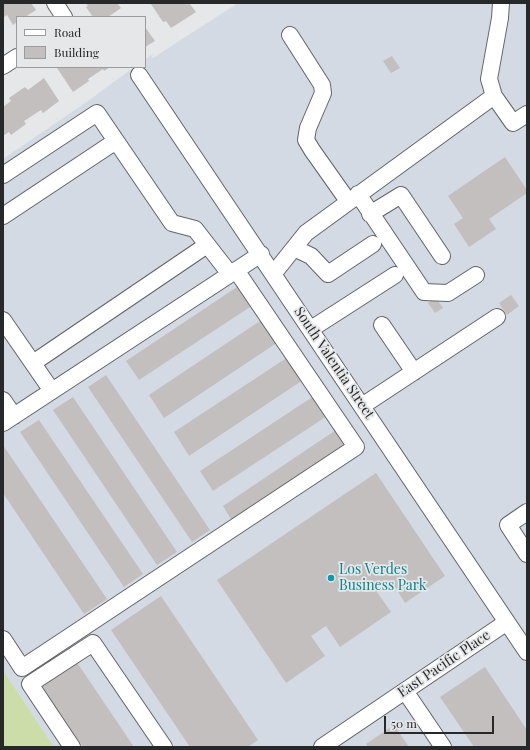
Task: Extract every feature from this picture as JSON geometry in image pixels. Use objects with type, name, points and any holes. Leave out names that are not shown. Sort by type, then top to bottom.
[{"type":"street","points":[[55,3],[63,16]]},
{"type":"street","points":[[501,3],[489,79],[494,96],[513,123],[527,114]]},
{"type":"street","points":[[290,35],[322,85],[323,93],[308,128],[306,140],[312,150],[353,198],[370,214],[424,292],[448,293],[476,275]]},
{"type":"street","points":[[3,66],[16,58]]},
{"type":"street","name":"South Valentia Street","points":[[139,75],[274,273],[527,652]]},
{"type":"street","points":[[274,273],[306,233],[494,96]]},
{"type":"street","points":[[3,175],[97,113],[172,223],[194,229],[233,272],[356,447],[22,668],[3,639]]},
{"type":"street","points":[[3,216],[116,141]]},
{"type":"street","points":[[370,214],[401,194],[442,256]]},
{"type":"street","points":[[294,248],[311,256],[328,274],[373,244]]},
{"type":"street","points":[[33,363],[207,245]]},
{"type":"street","points":[[3,400],[8,419],[260,254]]},
{"type":"street","points":[[311,329],[395,275]]},
{"type":"street","points":[[362,406],[498,317]]},
{"type":"street","points":[[3,320],[52,391]]},
{"type":"street","points":[[382,325],[414,372]]},
{"type":"street","points":[[527,512],[508,525],[527,554]]},
{"type":"street","name":"East Pacific Place","points":[[331,745],[405,691],[507,622]]},
{"type":"street","points":[[72,747],[30,684],[93,643],[164,747]]},
{"type":"street","points":[[405,691],[443,747]]},
{"type":"shaded area","points":[[238,3],[527,3],[527,747],[54,747],[3,670],[3,159],[88,101],[133,68],[146,68],[146,59],[151,55],[153,58]]},
{"type":"green space","points":[[3,670],[54,747],[3,747]]},
{"type":"building","points":[[3,3],[31,3],[36,10],[27,16],[16,16],[16,23],[13,25],[7,15],[4,17]]},
{"type":"building","points":[[86,3],[117,3],[121,8],[109,16],[92,16],[86,7],[88,6]]},
{"type":"building","points":[[186,3],[187,5],[189,3],[196,12],[171,28],[166,21],[163,22],[151,4]]},
{"type":"building","points":[[146,28],[155,41],[146,46]]},
{"type":"building","points":[[392,56],[400,68],[391,73],[383,61]]},
{"type":"building","points":[[57,68],[108,68],[104,71],[103,69],[88,79],[89,81],[73,92]]},
{"type":"building","points":[[44,78],[59,101],[43,113],[41,110],[24,121],[26,124],[11,135],[9,132],[3,136],[3,107],[11,101],[9,98],[25,87],[28,90]]},
{"type":"building","points":[[505,157],[527,190],[527,193],[489,219],[496,229],[469,247],[454,224],[463,218],[448,196]]},
{"type":"building","points":[[240,285],[253,305],[139,380],[126,361]]},
{"type":"building","points":[[511,295],[519,306],[507,315],[499,303]]},
{"type":"building","points":[[436,298],[443,308],[435,313],[428,303]]},
{"type":"building","points":[[263,319],[278,342],[164,418],[149,395]]},
{"type":"building","points":[[288,357],[303,380],[189,456],[174,432]]},
{"type":"building","points":[[106,375],[210,530],[192,542],[88,387]]},
{"type":"building","points":[[314,396],[327,416],[213,491],[200,471]]},
{"type":"building","points":[[73,397],[177,552],[157,565],[53,410]]},
{"type":"building","points":[[39,420],[143,574],[124,587],[20,432]]},
{"type":"building","points":[[336,430],[348,448],[234,524],[223,506]]},
{"type":"building","points":[[3,445],[107,599],[84,614],[3,493]]},
{"type":"building","name":"Los Verdes Business Park","points":[[376,473],[445,576],[405,603],[392,582],[377,592],[391,612],[340,647],[326,626],[311,636],[325,656],[286,683],[217,580]]},
{"type":"building","points":[[161,596],[258,740],[248,747],[190,747],[111,630]]},
{"type":"building","points":[[76,661],[134,747],[83,747],[41,685]]},
{"type":"building","points":[[485,667],[527,730],[527,747],[474,747],[440,697]]},
{"type":"building","points":[[394,725],[409,747],[368,747],[366,744]]},
{"type":"place","name":"Los Verdes Business Park","points":[[331,578]]}]
